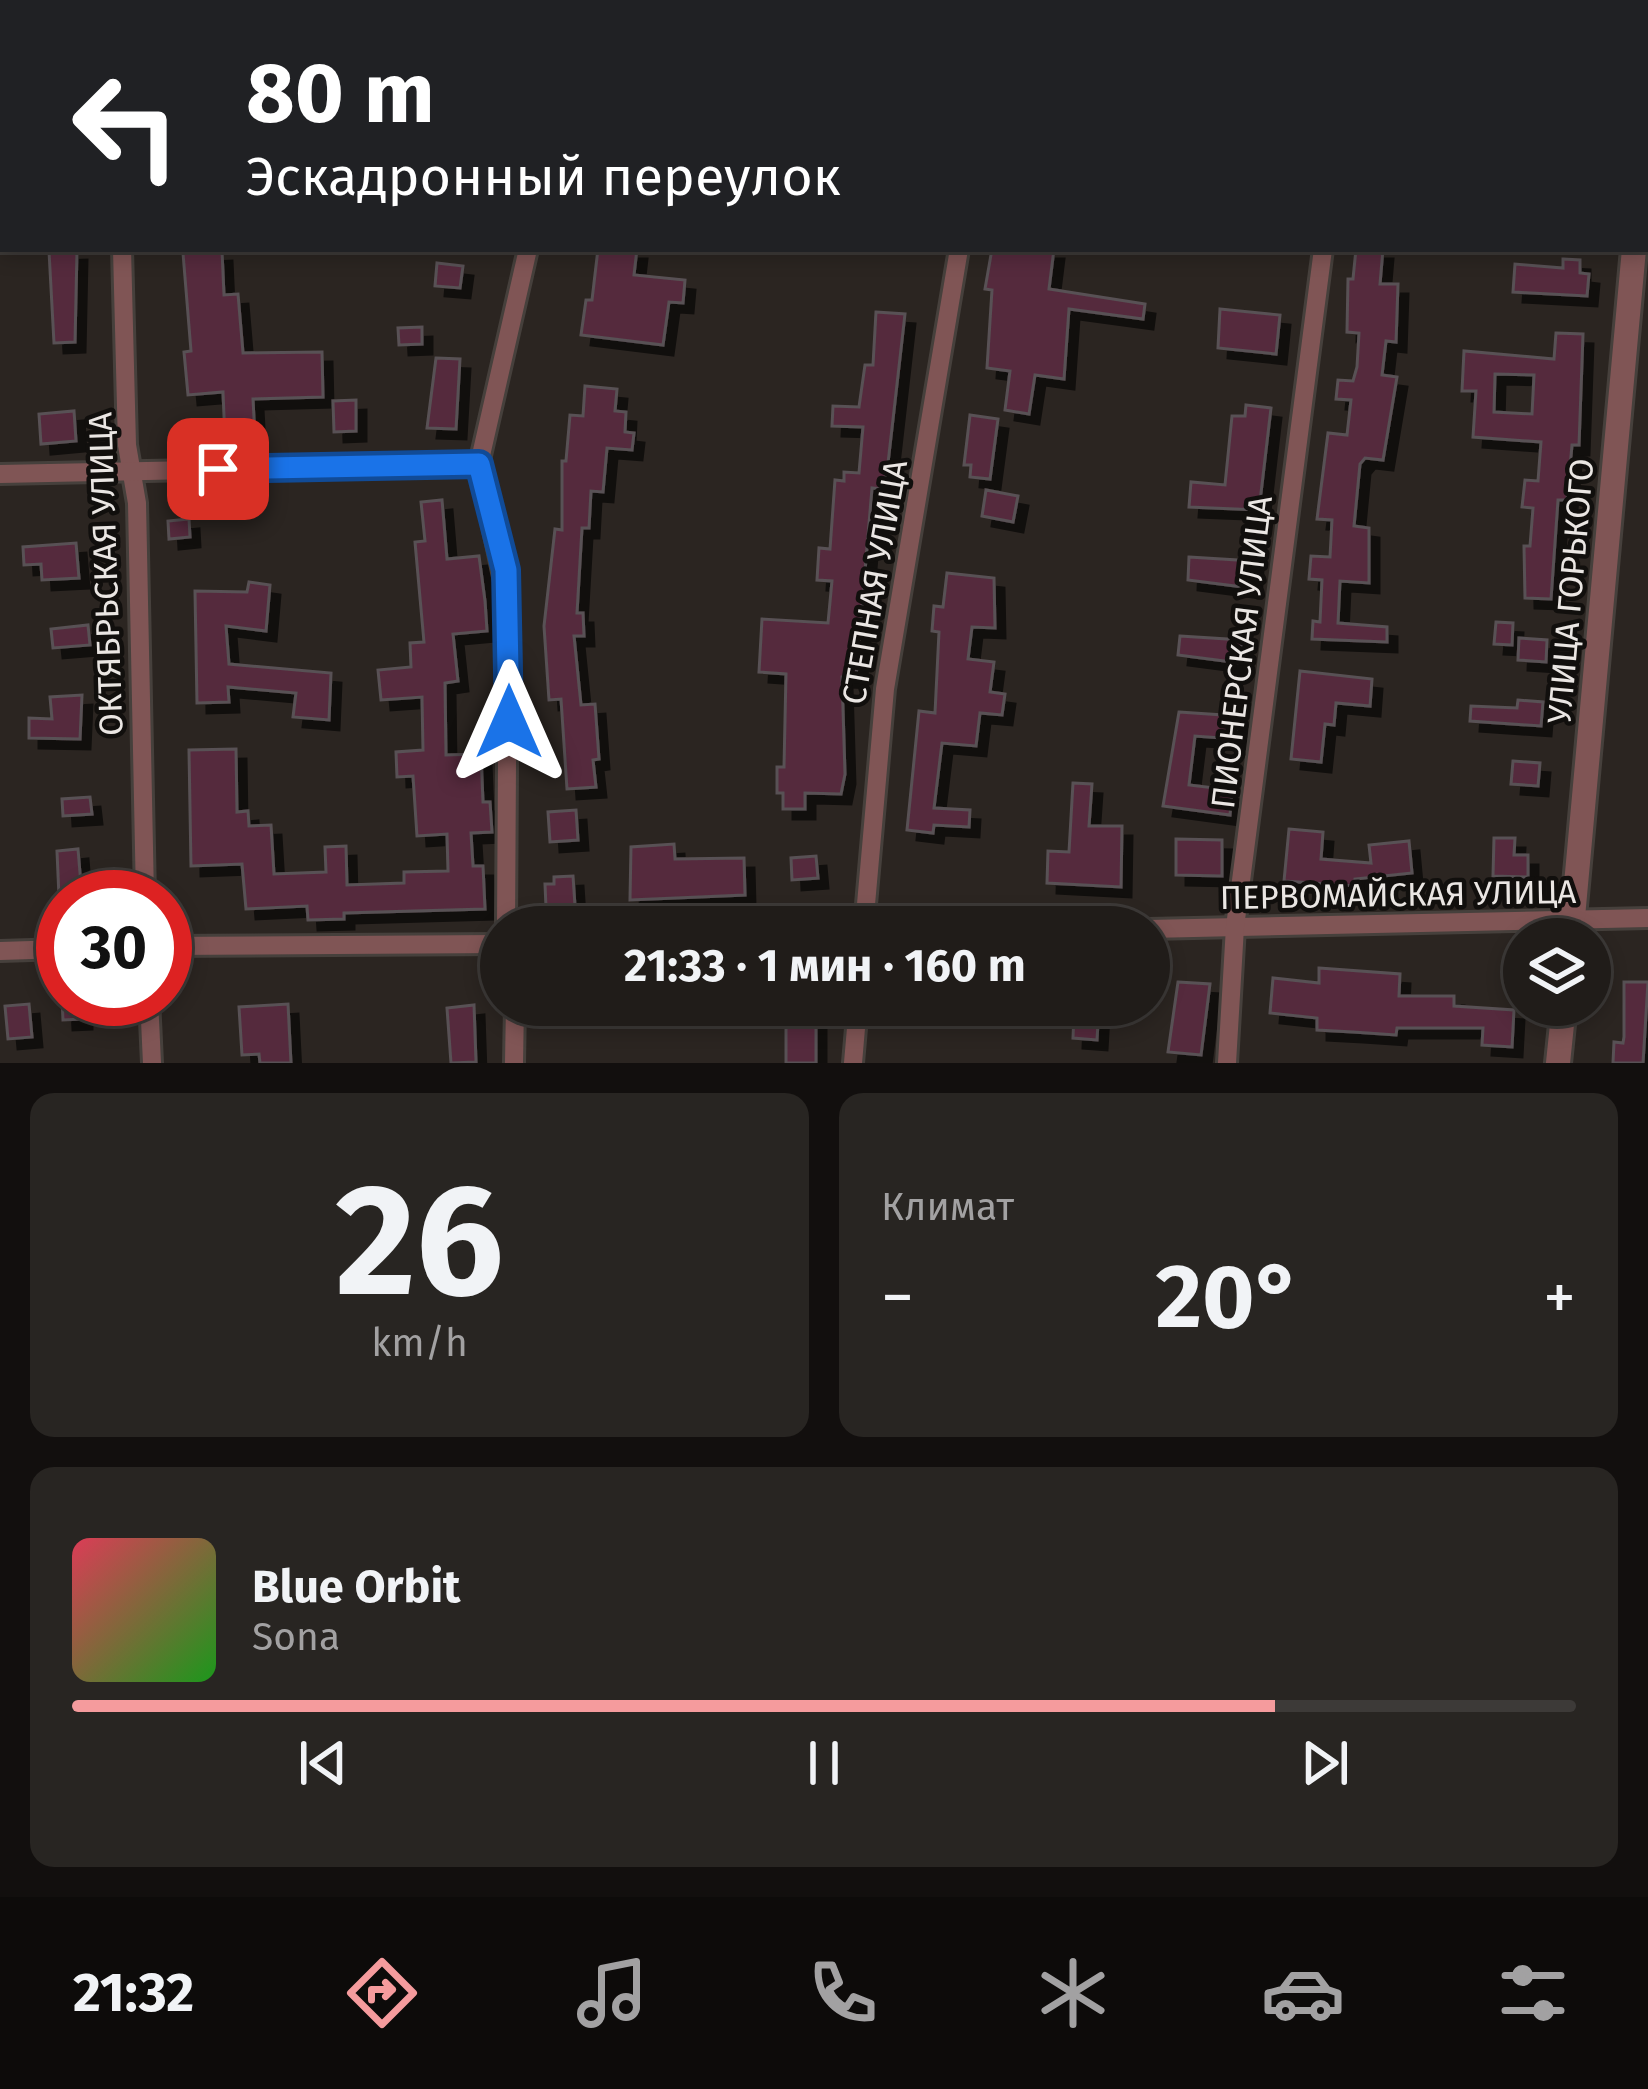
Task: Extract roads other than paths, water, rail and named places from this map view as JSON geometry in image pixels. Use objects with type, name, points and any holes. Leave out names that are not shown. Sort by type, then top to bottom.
[{"type":"street","name":"ОКТЯБРЬСКАЯ УЛИЦА","points":[[122,252],[144,870]]},
{"type":"street","points":[[506,906],[508,600],[479,464],[527,252]]},
{"type":"street","name":"СТЕПНАЯ УЛИЦА","points":[[866,906],[885,688],[958,252]]},
{"type":"street","name":"ПИОНЕРСКАЯ УЛИЦА","points":[[1227,1063],[1235,928],[1323,252]]},
{"type":"street","name":"УЛИЦА ГОРЬКОГО","points":[[1573,918],[1634,252]]},
{"type":"street","points":[[0,474],[479,464]]},
{"type":"street","name":"ПЕРВОМАЙСКАЯ УЛИЦА","points":[[1611,923],[1648,918]]},
{"type":"street","name":"ПЕРВОМАЙСКАЯ УЛИЦА","points":[[1170,929],[1503,929]]},
{"type":"street","points":[[192,946],[480,944]]},
{"type":"street","points":[[0,951],[36,950]]},
{"type":"street","points":[[150,1026],[152,1063]]},
{"type":"street","points":[[514,1063],[515,1026]]},
{"type":"street","points":[[853,1063],[856,1026]]},
{"type":"street","points":[[1558,1063],[1562,1026]]}]
